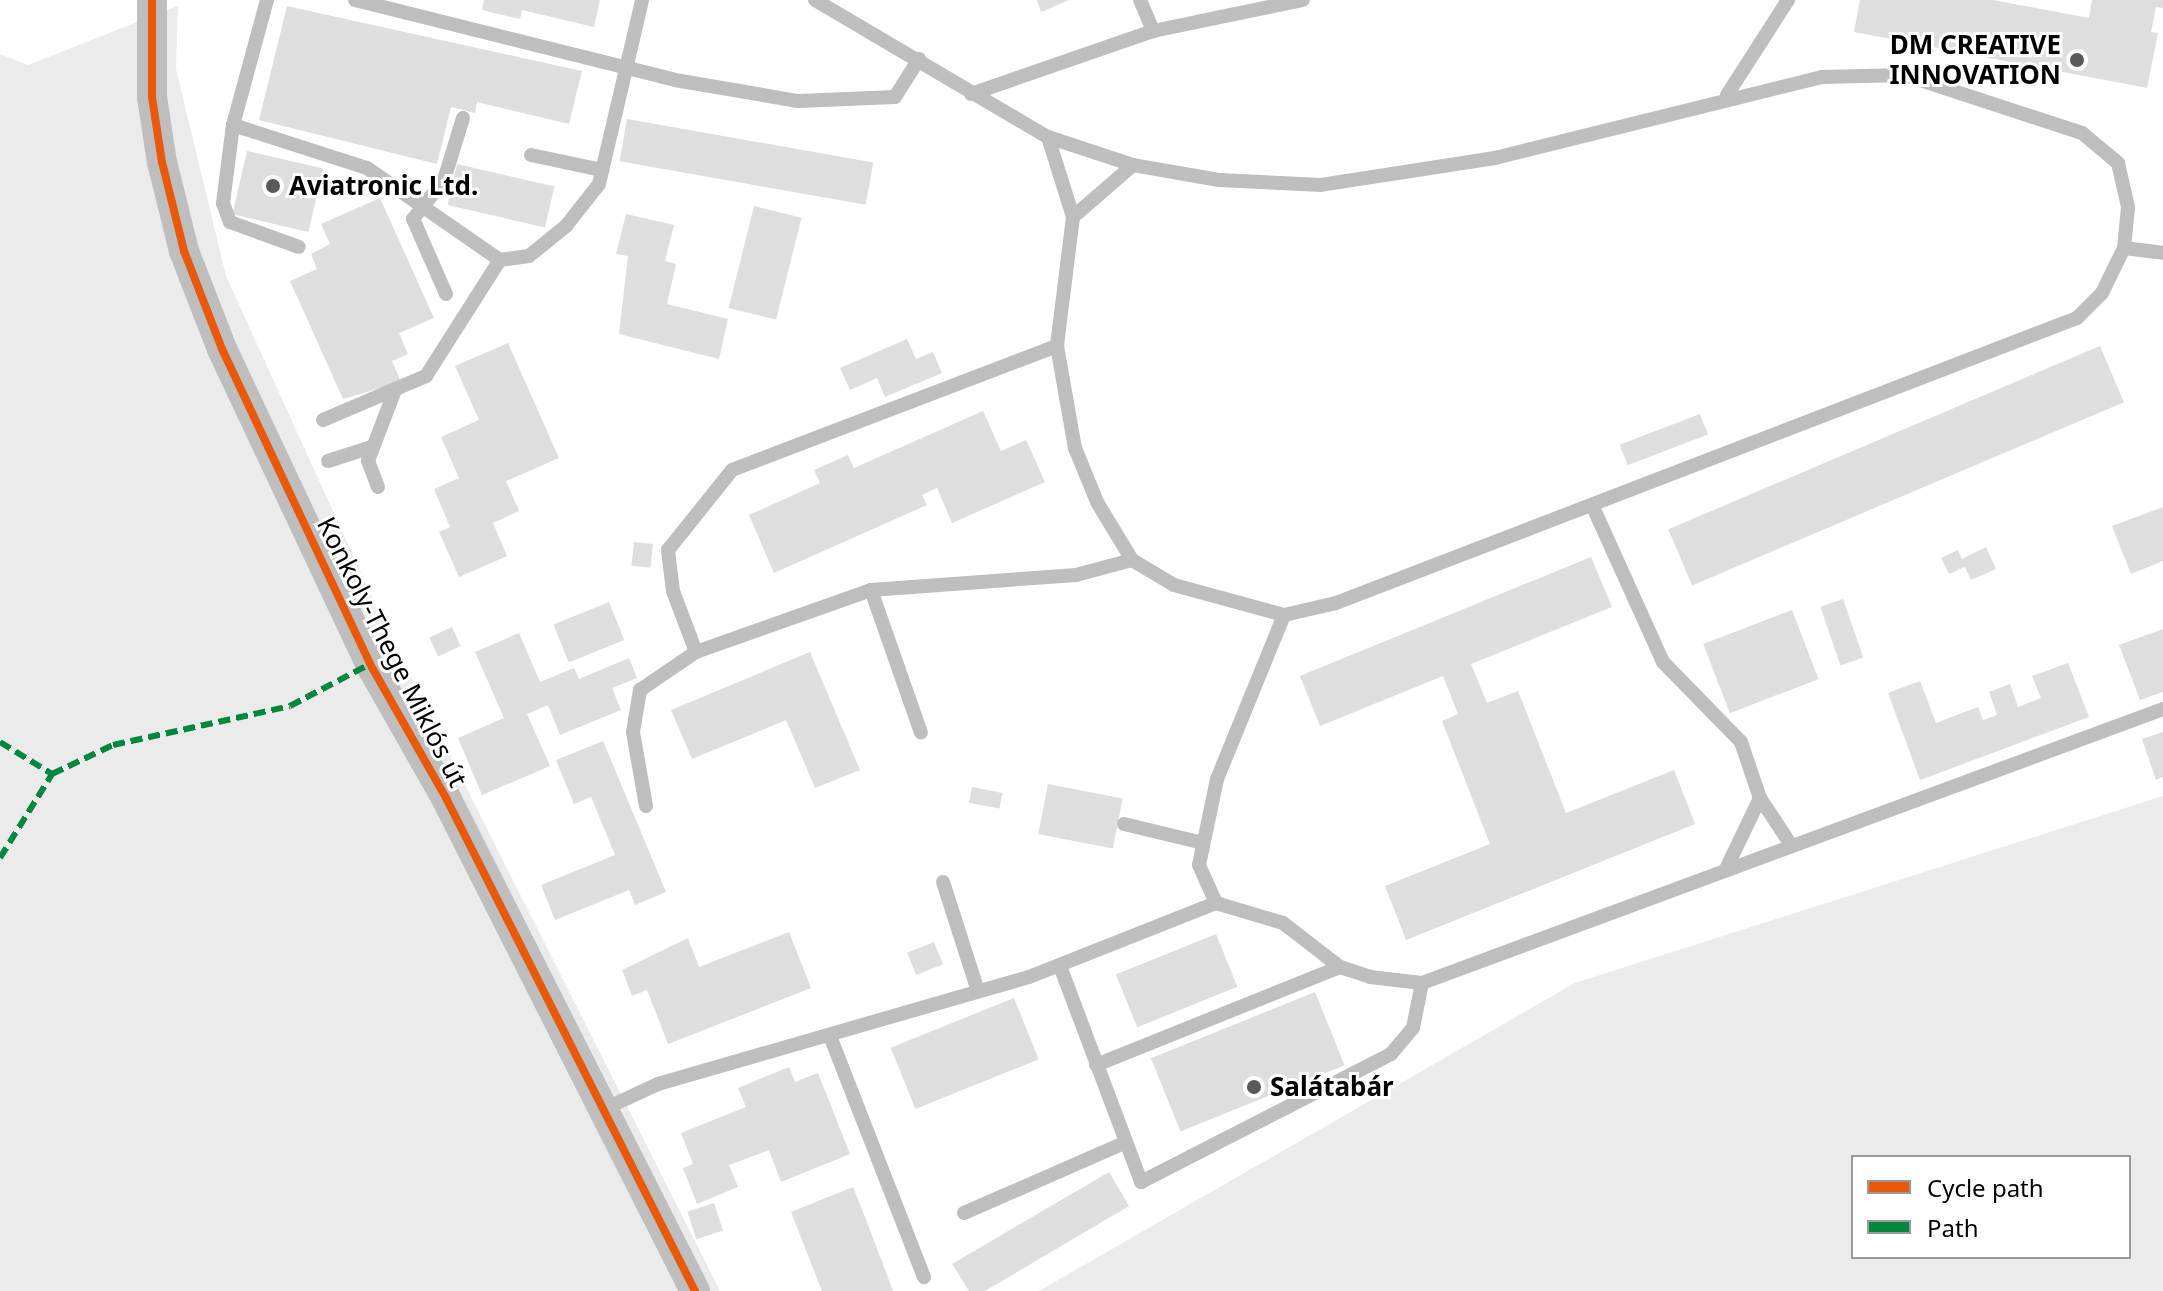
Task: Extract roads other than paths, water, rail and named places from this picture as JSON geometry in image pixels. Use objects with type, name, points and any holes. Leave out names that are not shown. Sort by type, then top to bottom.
[{"type":"street","name":"Konkoly-Thege Miklós út","points":[[152,0],[152,97],[162,162],[184,251],[222,349],[370,664],[695,1291]]},
{"type":"lane","points":[[267,0],[233,125],[223,203],[230,222],[299,247]]},
{"type":"lane","points":[[355,0],[628,67],[798,101],[895,97],[919,59]]},
{"type":"lane","points":[[233,125],[367,168],[426,203],[500,260],[529,256],[566,226],[602,170],[642,0]]},
{"type":"lane","points":[[815,0],[1048,137],[1133,165],[1219,180],[1321,185],[1495,158],[1727,95],[1822,77],[1905,75],[2082,133],[2118,163],[2128,207],[2124,248],[2102,293],[2077,318],[1593,507],[1336,603],[1284,615],[1174,585],[1132,560],[1075,448],[1057,346],[1073,217],[1048,137]]},
{"type":"lane","points":[[1140,0],[1153,31]]},
{"type":"lane","points":[[971,94],[1153,31],[1303,0]]},
{"type":"lane","points":[[1727,95],[1788,0]]},
{"type":"lane","points":[[446,294],[413,219],[444,180],[463,118]]},
{"type":"lane","points":[[531,155],[602,170]]},
{"type":"lane","points":[[1073,217],[1133,165]]},
{"type":"lane","points":[[2124,248],[2163,253]]},
{"type":"lane","points":[[323,420],[426,376],[500,260]]},
{"type":"lane","points":[[696,652],[673,591],[668,550],[732,470],[1057,346]]},
{"type":"lane","points":[[378,487],[368,461],[395,390]]},
{"type":"lane","points":[[328,461],[372,447]]},
{"type":"lane","points":[[1593,507],[1663,662],[1741,742],[1760,798],[1791,845]]},
{"type":"lane","points":[[646,806],[633,732],[640,690],[696,652],[871,590],[1076,575],[1132,560]]},
{"type":"lane","points":[[871,590],[921,733]]},
{"type":"lane","points":[[1216,903],[1199,865],[1199,842],[1217,779],[1284,615]]},
{"type":"lane","points":[[602,1110],[658,1084],[1060,966],[1216,903],[1283,923],[1340,967],[1422,983],[2163,709]]},
{"type":"lane","points":[[1726,869],[1760,798]]},
{"type":"lane","points":[[1124,824],[1199,842]]},
{"type":"lane","points":[[943,882],[978,991]]},
{"type":"lane","points":[[1060,966],[1141,1182],[1391,1054],[1413,1028],[1422,983]]},
{"type":"lane","points":[[1096,1065],[1340,967]]},
{"type":"lane","points":[[830,1036],[924,1277]]},
{"type":"lane","points":[[964,1213],[1124,1143]]},
{"type":"place","name":"DM CREATIVE INNOVATION","points":[[2077,60]]},
{"type":"place","name":"Aviatronic Ltd.","points":[[273,186]]},
{"type":"place","name":"Salátabár","points":[[1254,1087]]}]
